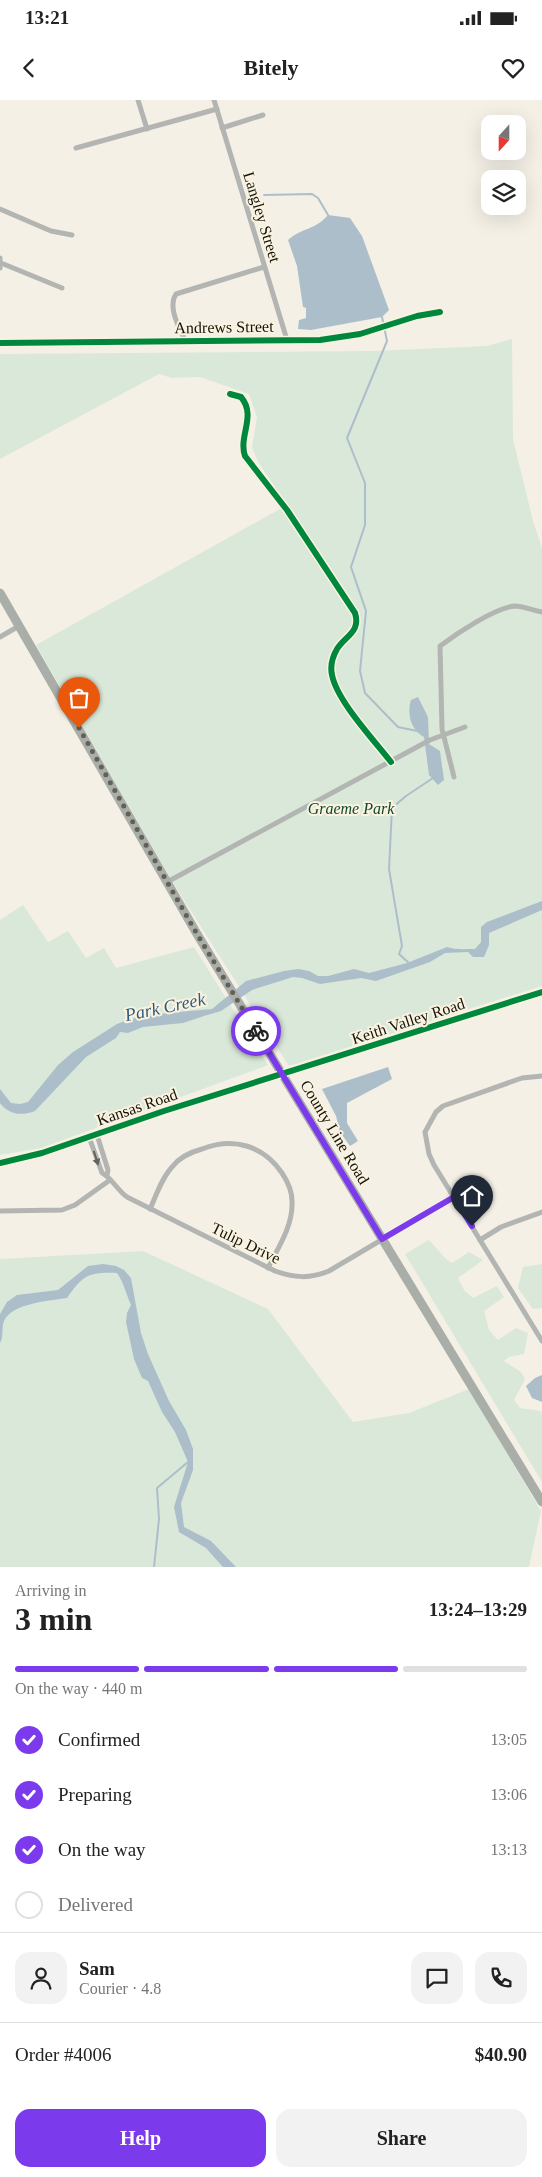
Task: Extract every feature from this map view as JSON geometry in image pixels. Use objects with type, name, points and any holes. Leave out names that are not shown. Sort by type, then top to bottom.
[{"type":"main road","name":"County Line Road","points":[[0,593],[239,1003],[542,1502]]},
{"type":"street","points":[[138,100],[147,129]]},
{"type":"street","name":"Langley Street","points":[[214,100],[287,340]]},
{"type":"street","points":[[76,148],[217,109]]},
{"type":"street","points":[[222,128],[263,116]]},
{"type":"street","points":[[0,210],[51,231],[72,235]]},
{"type":"street","points":[[0,263],[62,288]]},
{"type":"street","points":[[186,342],[177,323],[172,305],[176,294],[264,267]]},
{"type":"street","name":"Andrews Street","points":[[2,344],[341,338],[365,333],[416,316],[440,312]]},
{"type":"street","points":[[230,394],[241,397],[247,408],[248,419],[242,448],[245,456],[287,510],[355,613],[356,625],[354,632],[339,646],[332,663],[332,674],[344,701],[391,762]]},
{"type":"street","points":[[454,777],[442,729],[440,646],[458,632],[496,613],[515,606],[542,612]]},
{"type":"street","points":[[0,637],[19,626]]},
{"type":"street","points":[[167,882],[430,740],[465,727]]},
{"type":"street","name":"Keith Valley Road","points":[[283,1075],[542,992]]},
{"type":"street","name":"Kansas Road","points":[[0,1163],[42,1153],[164,1111],[283,1075]]},
{"type":"street","points":[[542,1076],[522,1078],[443,1106],[433,1116],[425,1132],[425,1141],[434,1165],[542,1341]]},
{"type":"street","points":[[0,1211],[62,1210],[75,1204],[108,1178],[108,1170],[97,1135]]},
{"type":"street","name":"Tulip Drive","points":[[89,1137],[102,1173],[127,1198],[268,1268],[290,1276],[317,1276],[334,1268],[454,1197]]},
{"type":"street","points":[[150,1209],[171,1167],[193,1152],[225,1143],[246,1145],[258,1150],[269,1157],[284,1176],[290,1189],[292,1204],[286,1230],[268,1268]]},
{"type":"street","points":[[480,1240],[502,1227],[542,1212]]},
{"type":"green space","name":"Graeme Park","points":[[512,339],[513,439],[533,521],[542,548],[542,986],[289,1066],[172,881],[36,645],[287,505],[258,462],[252,447],[257,417],[249,394],[200,377],[172,378],[159,374],[0,459],[0,354],[374,351],[487,346]]},
{"type":"green space","points":[[23,905],[48,942],[68,931],[86,958],[104,948],[116,968],[194,947],[268,1065],[41,1148],[0,1155],[0,920]]},
{"type":"green space","points":[[429,1240],[452,1263],[469,1252],[483,1260],[458,1278],[464,1290],[473,1298],[497,1286],[504,1297],[484,1311],[489,1330],[498,1340],[516,1328],[528,1333],[524,1354],[509,1357],[504,1361],[521,1372],[525,1379],[514,1400],[520,1408],[541,1411],[542,1482],[405,1254]]},
{"type":"green space","points":[[143,1251],[268,1309],[353,1422],[409,1413],[469,1389],[541,1511],[529,1567],[0,1567],[0,1259]]},
{"type":"green space","points":[[542,1264],[542,1308],[533,1309],[518,1288],[523,1267]]},
{"type":"water","points":[[328,215],[350,218],[362,236],[389,310],[382,317],[311,330],[298,329],[299,320],[306,318],[306,308],[303,307],[297,266],[288,240],[318,224]]},
{"type":"water","points":[[418,697],[428,717],[429,744],[440,751],[444,780],[438,785],[429,775],[424,737],[419,734],[411,721],[409,711],[411,700]]},
{"type":"water","points":[[542,901],[542,910],[489,933],[489,945],[484,957],[473,957],[468,952],[445,953],[430,962],[376,981],[361,978],[320,984],[293,977],[252,990],[221,1011],[183,1023],[143,1027],[128,1033],[120,1032],[116,1038],[86,1057],[35,1111],[25,1114],[16,1113],[7,1110],[0,1103],[0,1089],[11,1103],[20,1104],[28,1102],[58,1065],[73,1052],[117,1024],[130,1019],[212,1009],[246,981],[284,971],[298,969],[309,971],[318,976],[328,976],[354,969],[369,973],[407,963],[447,947],[475,949],[481,942],[481,927],[487,922]]},
{"type":"water","points":[[388,1067],[392,1079],[347,1103],[347,1123],[358,1141],[350,1146],[340,1132],[336,1116],[322,1089]]},
{"type":"water","points":[[103,1264],[116,1266],[124,1270],[131,1278],[141,1333],[148,1354],[169,1401],[186,1430],[193,1449],[193,1470],[181,1503],[184,1527],[211,1541],[236,1567],[223,1567],[206,1548],[179,1532],[174,1507],[188,1462],[175,1432],[162,1412],[148,1381],[142,1378],[134,1359],[126,1322],[127,1313],[131,1305],[117,1273],[93,1274],[82,1280],[67,1298],[32,1304],[15,1310],[4,1321],[0,1343],[0,1314],[7,1302],[17,1295],[58,1290],[88,1266]]},
{"type":"water","points":[[542,1375],[542,1402],[532,1398],[526,1386]]},
{"type":"waterway","points":[[264,195],[312,194],[318,198],[328,215]]},
{"type":"waterway","points":[[382,317],[387,341],[347,438],[365,483],[365,525],[351,567],[366,611],[360,671],[365,693],[398,727],[417,731]]},
{"type":"waterway","points":[[410,964],[399,954],[402,946],[389,869],[392,808],[433,778]]},
{"type":"waterway","points":[[154,1567],[159,1519],[157,1488],[188,1462]]},
{"type":"cycle path","points":[[0,343],[320,340],[360,334],[417,316],[440,312]]},
{"type":"cycle path","points":[[230,394],[241,397],[247,411],[243,449],[245,456],[287,510],[355,613],[356,625],[337,649],[331,672],[335,685],[348,708],[391,762]]},
{"type":"cycle path","points":[[0,1163],[42,1153],[164,1111],[542,992]]},
{"type":"way so far","points":[[79,728],[197,934],[256,1031]]},
{"type":"route","points":[[256,1031],[382,1239],[454,1197],[472,1226]]},
{"type":"water label","name":"Park Creek","points":[[165,1007]]}]
